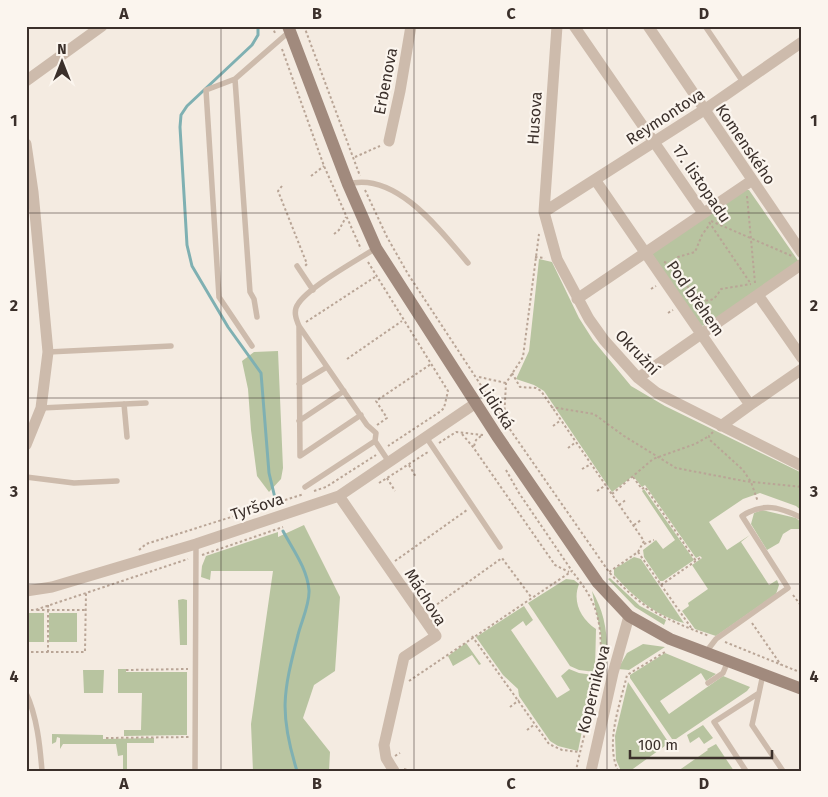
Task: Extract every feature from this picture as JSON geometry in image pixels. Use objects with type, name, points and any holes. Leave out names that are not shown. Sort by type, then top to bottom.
[{"type":"street","points":[[26,81],[102,26]]},
{"type":"street","name":"Erbenova","points":[[389,141],[411,26]]},
{"type":"street","name":"Husova","points":[[544,212],[557,26]]},
{"type":"street","name":"17. listopadu","points":[[574,26],[705,216]]},
{"type":"street","name":"Komenského","points":[[648,26],[704,110],[749,185],[801,259]]},
{"type":"street","name":"Lidická","points":[[289,28],[348,184],[376,248],[476,403],[598,583],[629,616],[670,639],[802,689]]},
{"type":"street","name":"Reymontova","points":[[544,212],[596,181],[704,110],[802,42]]},
{"type":"street","points":[[26,144],[48,352],[41,408],[26,445]]},
{"type":"street","name":"Pod břehem","points":[[596,181],[750,405]]},
{"type":"street","points":[[577,299],[648,257],[749,185]]},
{"type":"street","name":"Okružní","points":[[544,212],[558,259],[577,299],[604,340],[638,378],[657,393],[802,466]]},
{"type":"street","points":[[638,378],[701,334],[801,259]]},
{"type":"street","points":[[756,293],[802,358]]},
{"type":"street","points":[[721,426],[802,369]]},
{"type":"street","name":"Tyršova","points":[[26,591],[52,587],[196,544],[339,496],[389,462],[430,442],[476,403]]},
{"type":"street","name":"Máchova","points":[[339,496],[436,636],[404,657],[384,745],[386,758],[396,767]]},
{"type":"street","name":"Kopernikova","points":[[591,771],[613,673],[629,616]]},
{"type":"lane","points":[[705,26],[743,83]]},
{"type":"lane","points":[[252,346],[219,297],[206,90],[235,79],[289,28]]},
{"type":"lane","points":[[235,79],[250,292],[254,299],[256,317]]},
{"type":"lane","points":[[348,184],[368,181],[398,195],[417,207],[468,263]]},
{"type":"lane","points":[[376,248],[313,290],[297,304],[295,317],[327,367],[361,415],[373,428],[376,433],[375,441],[389,462]]},
{"type":"lane","points":[[298,269],[313,290]]},
{"type":"lane","points":[[299,326],[300,456],[361,415]]},
{"type":"lane","points":[[48,352],[172,346]]},
{"type":"lane","points":[[299,384],[327,367]]},
{"type":"lane","points":[[299,421],[344,391]]},
{"type":"lane","points":[[41,408],[146,403]]},
{"type":"lane","points":[[124,404],[126,437]]},
{"type":"lane","points":[[306,487],[375,441]]},
{"type":"lane","points":[[430,442],[500,547]]},
{"type":"lane","points":[[26,476],[74,483],[117,481]]},
{"type":"lane","points":[[706,652],[716,639],[788,588],[742,516],[759,507],[774,507],[802,518]]},
{"type":"lane","points":[[195,771],[196,544]]},
{"type":"lane","points":[[708,683],[723,674],[728,661]]},
{"type":"lane","points":[[763,674],[752,724],[784,771]]},
{"type":"lane","points":[[26,693],[36,732],[42,771]]},
{"type":"lane","points":[[746,771],[714,722],[759,693]]},
{"type":"path","points":[[304,26],[361,181],[387,237],[408,274],[477,376],[504,420],[609,572],[636,601],[648,610],[714,638]]},
{"type":"path","points":[[354,158],[389,141]]},
{"type":"path","points":[[311,176],[324,166]]},
{"type":"path","points":[[749,185],[756,293]]},
{"type":"path","points":[[282,186],[278,191],[307,264],[298,269]]},
{"type":"path","points":[[705,216],[801,259]]},
{"type":"path","name":"17. listopadu","points":[[705,216],[756,293]]},
{"type":"path","points":[[334,234],[339,230],[346,217]]},
{"type":"path","points":[[674,267],[678,257],[696,250],[702,235],[710,224]]},
{"type":"path","points":[[504,420],[506,383],[523,357],[540,230]]},
{"type":"path","points":[[535,257],[542,258]]},
{"type":"path","points":[[648,257],[674,267],[696,299],[711,301],[716,298],[723,288],[751,284]]},
{"type":"path","points":[[299,326],[375,277]]},
{"type":"path","points":[[347,360],[402,321]]},
{"type":"path","points":[[373,428],[387,418],[376,401],[431,364]]},
{"type":"path","points":[[130,564],[139,549],[146,544],[326,487],[382,451],[444,408],[448,391],[434,368]]},
{"type":"path","points":[[512,373],[520,387],[536,388],[541,391],[634,525],[644,544]]},
{"type":"path","points":[[477,376],[506,383]]},
{"type":"path","points":[[551,407],[594,414],[676,468],[751,482],[802,487]]},
{"type":"path","points":[[553,426],[561,420]]},
{"type":"path","points":[[612,494],[657,457],[695,444],[721,426]]},
{"type":"path","points":[[378,483],[409,465],[430,442],[456,432],[462,434],[483,434]]},
{"type":"path","points":[[462,434],[555,565],[571,572]]},
{"type":"path","points":[[483,434],[488,441]]},
{"type":"path","points":[[473,447],[476,440],[483,434]]},
{"type":"path","points":[[709,436],[714,446],[735,461],[751,482],[759,507]]},
{"type":"path","points":[[568,448],[576,442]]},
{"type":"path","points":[[582,469],[591,464]]},
{"type":"path","points":[[409,465],[416,477]]},
{"type":"path","points":[[503,465],[519,493],[571,572],[586,589],[597,614],[600,634],[599,672],[576,771]]},
{"type":"path","points":[[633,477],[642,490],[645,487],[696,561]]},
{"type":"path","points":[[387,478],[395,491]]},
{"type":"path","points":[[597,491],[606,485]]},
{"type":"path","points":[[619,505],[627,500]]},
{"type":"path","points":[[393,562],[468,510]]},
{"type":"path","points":[[634,525],[641,520]]},
{"type":"path","points":[[35,610],[285,526]]},
{"type":"path","points":[[609,572],[638,552],[644,544],[654,540]]},
{"type":"path","points":[[638,552],[692,629]]},
{"type":"path","points":[[427,611],[502,558],[531,597]]},
{"type":"path","points":[[661,585],[700,558]]},
{"type":"path","points":[[406,684],[472,636],[571,572]]},
{"type":"path","points":[[788,588],[802,607]]},
{"type":"path","points":[[26,652],[85,652],[86,592]]},
{"type":"path","points":[[48,605],[48,652]]},
{"type":"path","points":[[26,610],[86,610]]},
{"type":"path","points":[[751,622],[781,664]]},
{"type":"path","points":[[472,636],[552,747],[580,752]]},
{"type":"path","points":[[719,640],[802,673]]},
{"type":"path","points":[[614,771],[613,741],[627,675],[665,652]]},
{"type":"path","points":[[126,670],[196,670]]},
{"type":"path","points":[[510,707],[519,700]]},
{"type":"path","points":[[527,730],[535,724]]},
{"type":"path","points":[[106,738],[196,738]]},
{"type":"path","points":[[391,754],[396,767],[411,771]]},
{"type":"path","points":[[614,764],[618,771]]},
{"type":"green space","points":[[744,190],[749,190],[799,262],[707,325],[701,326],[652,254]]},
{"type":"green space","points":[[539,259],[552,262],[579,318],[593,340],[631,386],[665,406],[802,473],[802,511],[796,506],[760,493],[743,499],[709,522],[727,550],[750,535],[741,542],[769,585],[777,580],[779,585],[776,594],[716,636],[695,629],[682,611],[689,606],[688,603],[708,589],[692,565],[702,558],[700,556],[696,558],[645,485],[642,487],[633,476],[612,492],[544,391],[534,385],[516,379],[529,351]]},
{"type":"green space","points":[[278,351],[283,468],[281,479],[269,492],[257,476],[248,389],[242,361],[254,352]]},
{"type":"green space","points":[[644,489],[694,560],[663,581],[660,581],[644,557],[643,550],[656,540],[663,549],[675,540],[642,491]]},
{"type":"green space","points":[[762,510],[796,518],[802,523],[802,529],[791,529],[783,534],[779,543],[767,550],[751,524],[754,513]]},
{"type":"green space","points":[[304,525],[340,597],[335,671],[314,685],[303,718],[330,752],[329,771],[253,771],[251,724],[273,571],[211,571],[210,580],[201,577],[202,566],[206,556],[278,532],[278,537]]},
{"type":"green space","points":[[634,557],[641,559],[684,623],[673,620],[645,604],[614,575],[614,569]]},
{"type":"green space","points":[[610,578],[640,606],[666,620],[664,625],[635,607],[608,579]]},
{"type":"green space","points":[[566,579],[574,580],[579,584],[577,604],[579,610],[596,629],[595,672],[579,670],[570,666],[528,603]]},
{"type":"green space","points":[[592,591],[601,609],[605,628],[607,647],[606,667],[600,661],[601,635]]},
{"type":"green space","points":[[178,600],[187,600],[187,645],[180,645]]},
{"type":"green space","points":[[524,606],[533,620],[526,626],[523,621],[511,630],[557,698],[570,690],[561,676],[569,669],[593,675],[578,751],[558,746],[550,741],[519,696],[518,689],[503,675],[476,637]]},
{"type":"green space","points":[[26,613],[44,613],[44,642],[26,642]]},
{"type":"green space","points":[[49,613],[77,613],[77,642],[49,642]]},
{"type":"green space","points":[[466,643],[481,664],[479,665],[472,655],[453,666],[448,656]]},
{"type":"green space","points":[[643,644],[665,647],[629,670],[618,669],[627,653]]},
{"type":"green space","points":[[665,653],[716,674],[706,681],[701,673],[660,701],[669,714],[723,676],[750,687],[747,691],[676,739],[672,739],[630,678],[630,675]]},
{"type":"green space","points":[[118,669],[126,669],[126,672],[187,672],[187,735],[124,736],[124,730],[141,730],[142,693],[118,693]]},
{"type":"green space","points":[[83,670],[104,670],[103,693],[84,693]]},
{"type":"green space","points":[[628,682],[669,743],[630,771],[621,771],[616,760],[615,736]]},
{"type":"green space","points":[[703,725],[713,738],[704,744],[699,737],[690,743],[687,735]]},
{"type":"green space","points":[[52,734],[103,735],[103,739],[154,738],[154,743],[127,743],[127,771],[123,771],[123,755],[118,756],[116,744],[63,744],[60,749],[60,738],[57,737],[56,742],[52,744]]},
{"type":"green space","points":[[716,744],[734,771],[678,771],[707,749]]},
{"type":"waterway","points":[[258,26],[258,35],[252,45],[187,106],[181,115],[180,127],[187,245],[192,266],[228,327],[261,373],[269,473],[275,498]]},
{"type":"waterway","points":[[283,531],[303,567],[309,590],[307,607],[299,630],[289,673],[285,703],[287,733],[297,771]]}]
